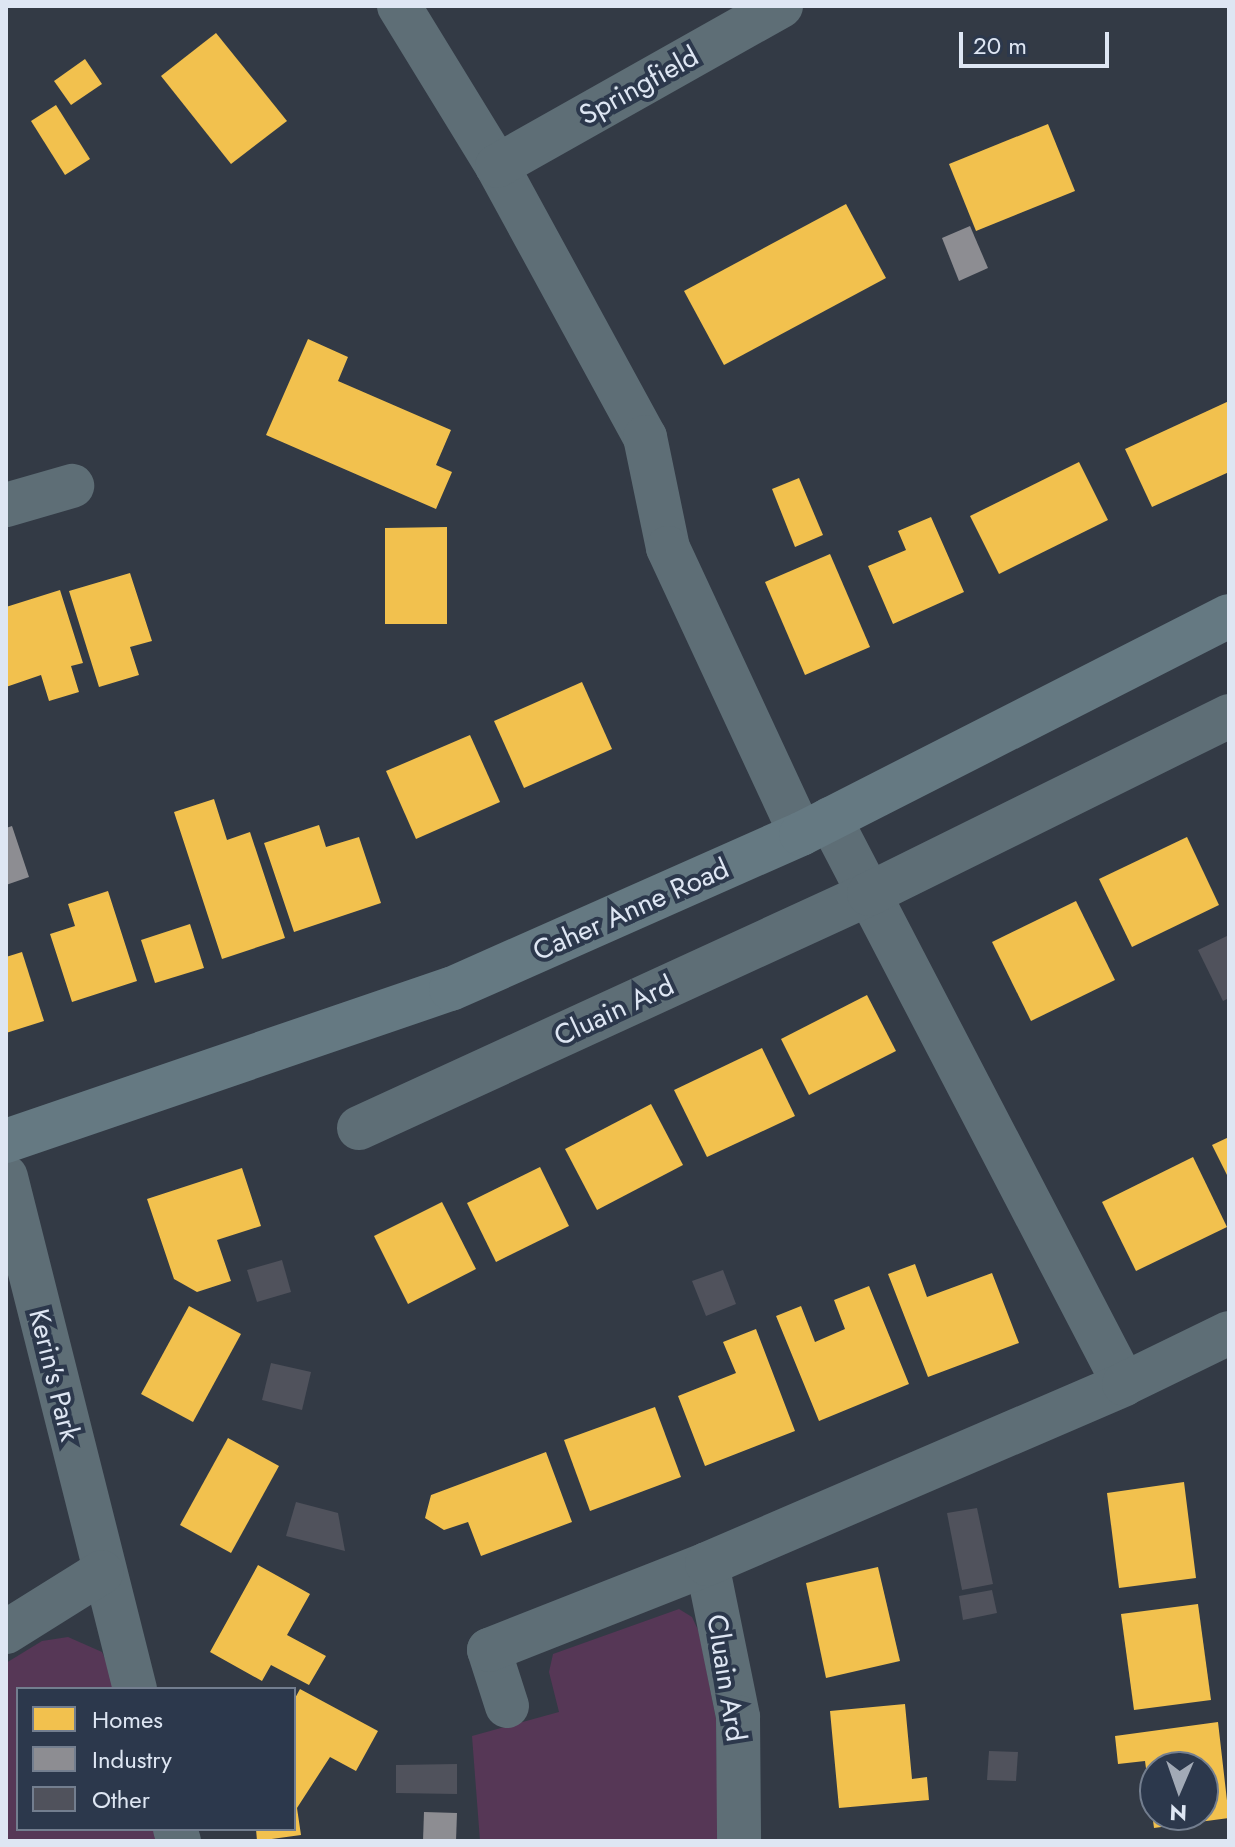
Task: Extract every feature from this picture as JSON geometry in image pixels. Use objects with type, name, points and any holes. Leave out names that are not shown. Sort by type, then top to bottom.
[{"type":"street","points":[[399,6],[497,166],[645,437],[668,548],[815,826],[869,894],[1124,1384]]},
{"type":"street","name":"Springfield","points":[[497,166],[781,6]]},
{"type":"street","points":[[6,505],[72,486]]},
{"type":"street","name":"Caher Anne Road","points":[[6,1141],[451,989],[815,826],[1229,616]]},
{"type":"street","name":"Cluain Ard","points":[[359,1128],[869,894],[1229,716]]},
{"type":"street","name":"Kerin's Park","points":[[6,1177],[102,1572],[134,1687]]},
{"type":"street","points":[[507,1706],[489,1650],[707,1564],[1124,1384],[1229,1333]]},
{"type":"street","name":"Cluain Ard","points":[[707,1564],[738,1717],[739,1841]]},
{"type":"street","points":[[6,1632],[102,1572]]},
{"type":"shaded area","points":[[679,1609],[692,1617],[699,1632],[716,1719],[718,1841],[480,1841],[472,1736],[559,1712],[549,1672],[553,1654]]},
{"type":"shaded area","points":[[68,1637],[102,1652],[117,1687],[16,1687],[16,1831],[160,1831],[163,1841],[6,1841],[6,1663],[42,1641]]},
{"type":"building: Homes","points":[[216,33],[287,121],[231,164],[161,76]]},
{"type":"building: Homes","points":[[85,59],[102,84],[71,105],[54,81]]},
{"type":"building: Homes","points":[[56,105],[90,159],[65,175],[31,121]]},
{"type":"building: Homes","points":[[1048,124],[1075,191],[976,231],[949,164]]},
{"type":"building: Homes","points":[[846,204],[886,278],[724,365],[684,291]]},
{"type":"building: Homes","points":[[308,339],[348,357],[338,381],[451,430],[436,465],[452,472],[436,509],[266,435]]},
{"type":"building: Homes","points":[[1229,401],[1229,472],[1152,507],[1125,449]]},
{"type":"building: Homes","points":[[1079,462],[1108,520],[999,574],[970,516]]},
{"type":"building: Homes","points":[[799,478],[823,535],[795,547],[772,489]]},
{"type":"building: Homes","points":[[931,517],[964,592],[893,624],[868,566],[906,550],[898,531]]},
{"type":"building: Homes","points":[[447,527],[447,624],[385,624],[385,528]]},
{"type":"building: Homes","points":[[830,554],[870,647],[805,675],[765,582]]},
{"type":"building: Homes","points":[[130,573],[152,641],[130,647],[139,675],[99,687],[69,591]]},
{"type":"building: Homes","points":[[60,590],[83,663],[71,666],[79,692],[49,701],[41,675],[6,687],[6,607]]},
{"type":"building: Homes","points":[[582,682],[612,749],[524,788],[494,721]]},
{"type":"building: Homes","points":[[470,735],[500,802],[416,839],[386,771]]},
{"type":"building: Homes","points":[[214,799],[227,840],[250,832],[285,938],[222,959],[174,812]]},
{"type":"building: Homes","points":[[319,825],[326,847],[359,837],[381,903],[294,932],[264,843]]},
{"type":"building: Homes","points":[[1187,837],[1219,905],[1132,947],[1099,879]]},
{"type":"building: Homes","points":[[108,891],[137,981],[72,1002],[50,934],[75,926],[68,904]]},
{"type":"building: Homes","points":[[1076,901],[1115,980],[1031,1021],[992,942]]},
{"type":"building: Homes","points":[[190,924],[204,968],[155,983],[141,940]]},
{"type":"building: Homes","points":[[22,952],[44,1021],[6,1033],[6,957]]},
{"type":"building: Homes","points":[[867,995],[896,1051],[809,1095],[781,1039]]},
{"type":"building: Homes","points":[[762,1048],[795,1116],[707,1157],[674,1090]]},
{"type":"building: Homes","points":[[651,1104],[683,1165],[597,1210],[565,1149]]},
{"type":"building: Homes","points":[[1229,1137],[1229,1179],[1212,1145]]},
{"type":"building: Homes","points":[[1193,1157],[1227,1227],[1136,1271],[1102,1202]]},
{"type":"building: Homes","points":[[540,1167],[569,1226],[496,1262],[467,1203]]},
{"type":"building: Homes","points":[[242,1168],[261,1226],[217,1240],[231,1281],[197,1292],[174,1279],[147,1199]]},
{"type":"building: Homes","points":[[442,1202],[476,1269],[408,1304],[374,1236]]},
{"type":"building: Homes","points":[[915,1264],[927,1297],[992,1273],[1019,1343],[928,1377],[888,1274]]},
{"type":"building: Homes","points":[[869,1286],[909,1384],[819,1421],[776,1316],[801,1306],[815,1342],[845,1329],[834,1300]]},
{"type":"building: Homes","points":[[189,1306],[241,1334],[193,1422],[141,1394]]},
{"type":"building: Homes","points":[[756,1329],[795,1431],[705,1466],[678,1396],[736,1373],[723,1342]]},
{"type":"building: Homes","points":[[655,1407],[681,1477],[590,1511],[564,1440]]},
{"type":"building: Homes","points":[[228,1438],[279,1466],[231,1553],[180,1525]]},
{"type":"building: Homes","points":[[546,1452],[572,1522],[481,1556],[468,1522],[444,1530],[425,1518],[431,1495]]},
{"type":"building: Homes","points":[[1184,1482],[1196,1578],[1119,1588],[1107,1493]]},
{"type":"building: Homes","points":[[258,1565],[310,1594],[287,1635],[326,1656],[309,1685],[271,1665],[262,1681],[210,1652]]},
{"type":"building: Homes","points":[[878,1567],[900,1661],[826,1678],[806,1583]]},
{"type":"building: Homes","points":[[1198,1604],[1211,1700],[1134,1710],[1121,1614]]},
{"type":"building: Homes","points":[[300,1689],[378,1731],[356,1771],[330,1757],[297,1808],[301,1835],[257,1841],[256,1831],[296,1831],[296,1696]]},
{"type":"building: Homes","points":[[905,1704],[912,1779],[927,1777],[929,1800],[839,1808],[830,1711]]},
{"type":"building: Homes","points":[[1218,1722],[1229,1818],[1219,1819],[1219,1751],[1139,1751],[1139,1762],[1118,1764],[1115,1736]]},
{"type":"building: Industry","points":[[970,226],[988,268],[959,281],[942,238]]},
{"type":"building: Industry","points":[[12,826],[29,877],[6,885],[6,828]]},
{"type":"building: Industry","points":[[424,1812],[457,1813],[456,1841],[423,1841]]},
{"type":"building: Other","points":[[1229,935],[1229,998],[1223,1001],[1198,950]]},
{"type":"building: Other","points":[[282,1260],[291,1292],[257,1302],[247,1270]]},
{"type":"building: Other","points":[[723,1270],[736,1304],[706,1316],[692,1281]]},
{"type":"building: Other","points":[[271,1363],[311,1372],[302,1410],[262,1400]]},
{"type":"building: Other","points":[[296,1502],[338,1513],[345,1551],[286,1536]]},
{"type":"building: Other","points":[[977,1508],[993,1584],[962,1590],[947,1513]]},
{"type":"building: Other","points":[[992,1590],[997,1613],[963,1620],[959,1596]]},
{"type":"building: Other","points":[[989,1751],[1018,1752],[1016,1781],[987,1780]]},
{"type":"building: Other","points":[[457,1764],[457,1794],[396,1793],[396,1765]]}]
